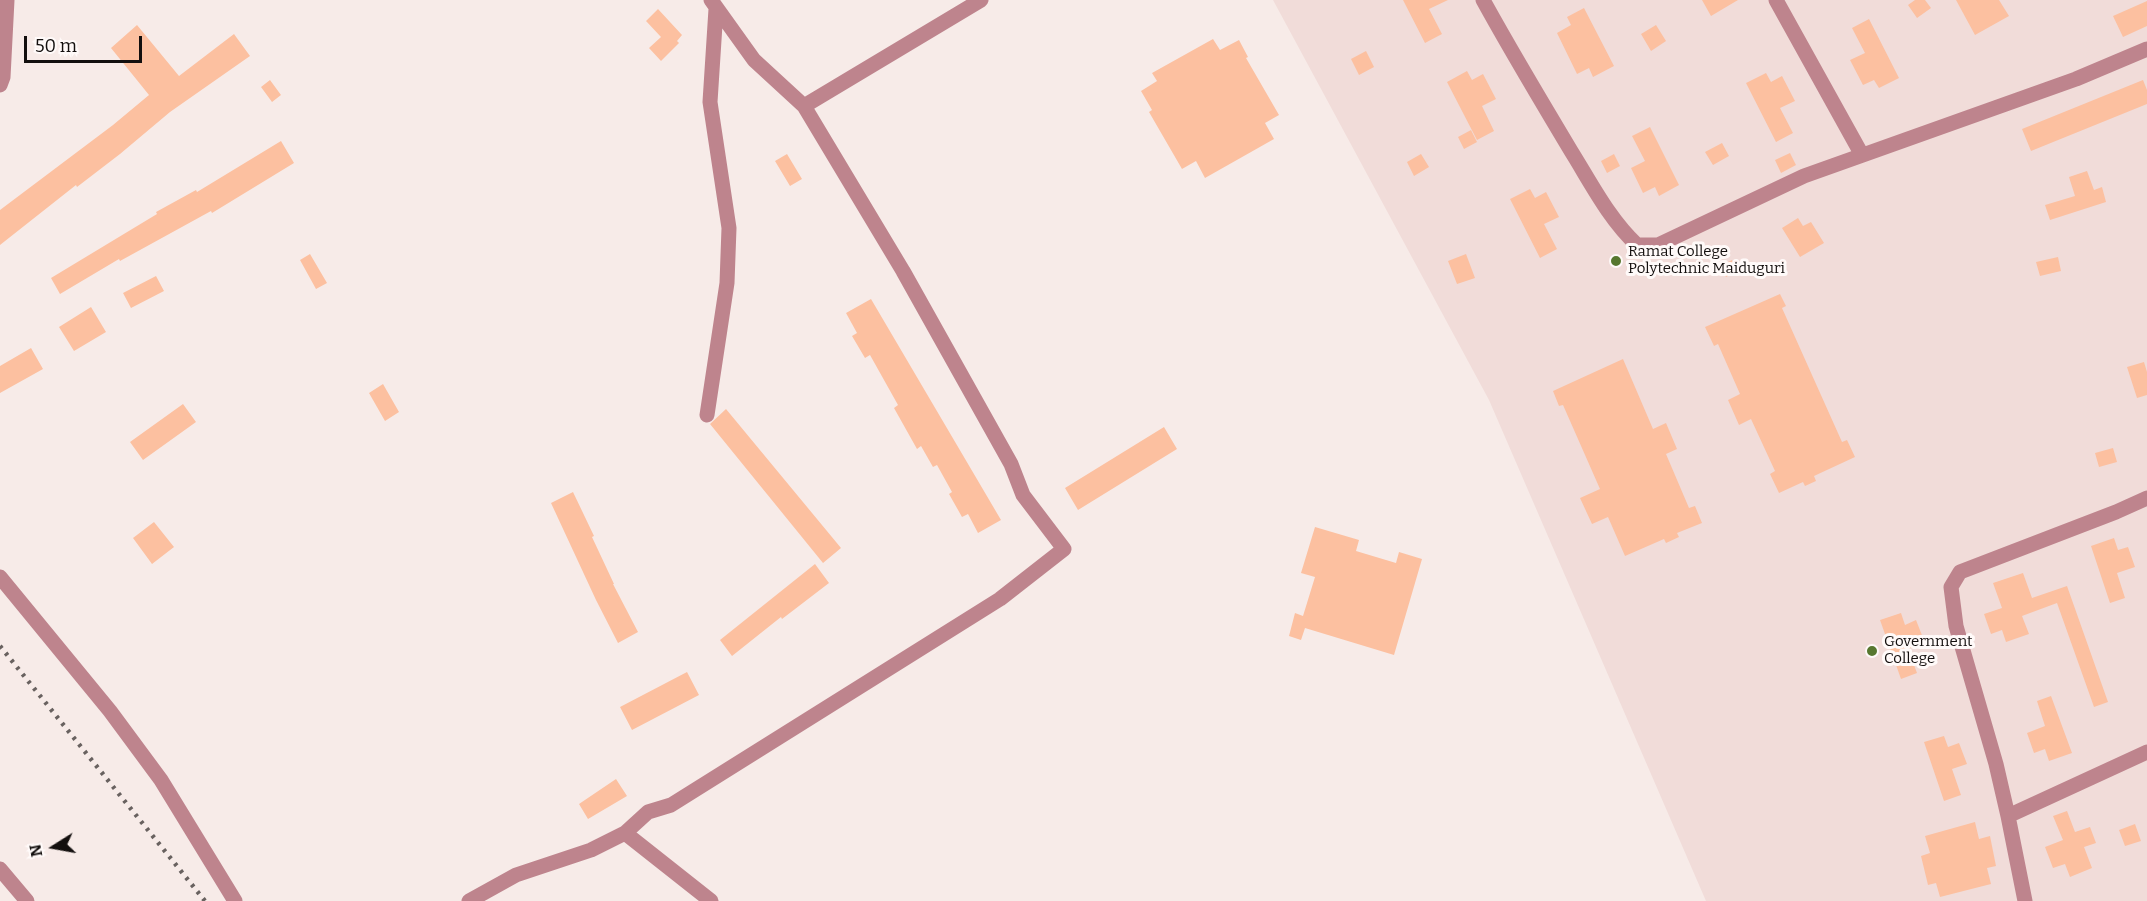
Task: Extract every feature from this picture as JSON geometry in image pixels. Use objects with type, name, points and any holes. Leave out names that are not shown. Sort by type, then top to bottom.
[{"type":"street","points":[[0,85],[3,77],[7,0]]},
{"type":"street","points":[[804,106],[981,0]]},
{"type":"street","points":[[1482,0],[1599,196],[1622,231],[1637,245],[1658,245],[1804,176],[2076,79],[2147,50]]},
{"type":"street","points":[[1776,0],[1862,155]]},
{"type":"street","points":[[469,901],[516,874],[591,850],[625,833],[648,812],[671,805],[1000,599],[1064,549],[1023,495],[1011,464],[903,271],[804,106],[754,60],[713,4]]},
{"type":"street","points":[[707,415],[727,283],[729,228],[710,102],[713,4]]},
{"type":"street","points":[[2025,901],[1996,764],[1956,626],[1951,587],[1960,572],[2147,498]]},
{"type":"street","points":[[0,577],[111,711],[161,780],[235,901]]},
{"type":"street","points":[[2008,816],[2147,752]]},
{"type":"street","points":[[625,833],[711,901]]},
{"type":"street","points":[[0,868],[27,901]]},
{"type":"shaded area","name":"Government College","points":[[1273,0],[2147,0],[2147,901],[1706,901],[1489,400]]},
{"type":"building","points":[[1403,0],[1448,0],[1429,9],[1442,34],[1425,43]]},
{"type":"building","points":[[1702,0],[1738,0],[1711,16]]},
{"type":"building","points":[[1915,0],[1925,0],[1931,8],[1917,18],[1908,5]]},
{"type":"building","points":[[1956,0],[1999,0],[2009,16],[1975,35]]},
{"type":"building","points":[[2147,1],[2147,26],[2123,37],[2113,16]]},
{"type":"building","points":[[1584,8],[1614,66],[1593,77],[1589,68],[1577,74],[1557,33],[1571,25],[1567,17]]},
{"type":"building","points":[[658,9],[682,35],[677,41],[679,43],[661,61],[649,48],[661,37],[646,21]]},
{"type":"building","points":[[1869,19],[1899,78],[1879,88],[1874,80],[1863,85],[1850,60],[1865,53],[1852,28]]},
{"type":"building","points":[[137,25],[179,76],[234,34],[250,56],[170,112],[120,154],[77,187],[76,185],[0,245],[0,210],[149,95],[111,48]]},
{"type":"building","points":[[1656,25],[1666,41],[1651,51],[1641,34]]},
{"type":"building","points":[[1213,39],[1220,50],[1239,40],[1248,57],[1246,58],[1279,115],[1265,123],[1274,139],[1205,178],[1196,161],[1182,169],[1149,112],[1152,110],[1141,91],[1157,81],[1152,73]]},
{"type":"building","points":[[1366,51],[1374,67],[1359,75],[1351,59]]},
{"type":"building","points":[[1467,71],[1472,80],[1483,74],[1496,99],[1482,106],[1494,131],[1477,140],[1447,82]]},
{"type":"building","points":[[1766,73],[1771,82],[1782,76],[1795,101],[1780,108],[1793,133],[1776,142],[1746,83]]},
{"type":"building","points":[[270,80],[281,95],[272,102],[261,87]]},
{"type":"building","points":[[2143,80],[2147,90],[2147,104],[2031,151],[2022,129]]},
{"type":"building","points":[[1650,127],[1679,185],[1659,196],[1655,187],[1643,193],[1631,168],[1645,161],[1632,136]]},
{"type":"building","points":[[1471,130],[1477,142],[1464,149],[1458,137]]},
{"type":"building","points":[[281,141],[294,163],[212,213],[211,211],[120,261],[119,259],[60,294],[51,278],[157,214],[156,212],[196,190],[197,192]]},
{"type":"building","points":[[1722,143],[1729,156],[1713,165],[1705,152]]},
{"type":"building","points":[[1790,153],[1796,165],[1781,173],[1775,160]]},
{"type":"building","points":[[787,154],[802,179],[790,186],[775,161]]},
{"type":"building","points":[[1421,154],[1429,167],[1414,176],[1407,162]]},
{"type":"building","points":[[1614,154],[1620,166],[1607,173],[1601,161]]},
{"type":"building","points":[[2087,171],[2094,190],[2102,187],[2106,202],[2050,220],[2045,205],[2075,196],[2069,177]]},
{"type":"building","points":[[1530,189],[1535,198],[1546,192],[1559,217],[1544,224],[1557,249],[1540,258],[1510,199]]},
{"type":"building","points":[[1798,218],[1803,226],[1811,222],[1824,243],[1800,257],[1782,228]]},
{"type":"building","points":[[310,254],[327,283],[316,289],[300,260]]},
{"type":"building","points":[[1466,254],[1475,278],[1457,284],[1448,261]]},
{"type":"building","points":[[2058,257],[2061,271],[2040,276],[2036,262]]},
{"type":"building","points":[[1732,260],[1737,271],[1726,277],[1720,266]]},
{"type":"building","points":[[156,276],[164,291],[131,308],[123,293]]},
{"type":"building","points":[[1780,294],[1786,306],[1782,308],[1842,442],[1847,440],[1855,457],[1814,476],[1816,481],[1805,486],[1803,482],[1779,493],[1770,474],[1775,471],[1751,419],[1739,425],[1728,400],[1740,394],[1718,344],[1714,346],[1705,327]]},
{"type":"building","points":[[871,299],[1001,520],[978,533],[968,514],[962,517],[949,494],[952,492],[937,465],[933,467],[921,446],[917,449],[894,408],[898,405],[870,355],[865,358],[852,336],[857,333],[846,313]]},
{"type":"building","points":[[91,307],[106,332],[74,351],[59,327]]},
{"type":"building","points":[[31,348],[43,369],[0,393],[0,366]]},
{"type":"building","points":[[1623,359],[1653,429],[1666,423],[1677,449],[1666,454],[1689,508],[1695,506],[1702,523],[1677,533],[1679,537],[1666,543],[1664,539],[1625,556],[1608,517],[1592,524],[1580,498],[1600,489],[1563,405],[1559,406],[1553,391]]},
{"type":"building","points":[[2144,362],[2147,372],[2147,395],[2137,398],[2127,367]]},
{"type":"building","points":[[383,384],[399,412],[385,421],[369,393]]},
{"type":"building","points":[[183,404],[196,422],[143,460],[130,442]]},
{"type":"building","points":[[726,409],[841,548],[823,563],[710,424]]},
{"type":"building","points":[[1164,427],[1177,449],[1078,510],[1065,488]]},
{"type":"building","points":[[2113,448],[2117,462],[2099,467],[2095,453]]},
{"type":"building","points":[[573,492],[613,584],[638,632],[618,643],[551,503]]},
{"type":"building","points":[[154,522],[174,547],[152,564],[133,538]]},
{"type":"building","points":[[1315,527],[1359,540],[1356,551],[1396,563],[1399,552],[1422,559],[1394,655],[1305,628],[1301,640],[1289,636],[1295,613],[1303,616],[1315,577],[1301,573]]},
{"type":"building","points":[[2114,538],[2118,550],[2128,547],[2135,567],[2117,573],[2125,598],[2110,603],[2091,546]]},
{"type":"building","points":[[815,564],[829,583],[732,656],[720,640]]},
{"type":"building","points":[[2023,573],[2032,598],[2067,586],[2108,702],[2094,707],[2057,603],[2022,616],[2029,634],[2006,642],[2002,630],[1991,634],[1984,614],[2002,608],[1993,583]]},
{"type":"building","points":[[1901,613],[1905,625],[1916,620],[1925,643],[1908,649],[1917,673],[1901,679],[1880,620]]},
{"type":"building","points":[[687,672],[699,695],[632,730],[620,707]]},
{"type":"building","points":[[2051,696],[2072,753],[2049,761],[2045,749],[2034,753],[2027,733],[2045,726],[2037,701]]},
{"type":"building","points":[[1944,736],[1948,747],[1959,743],[1967,764],[1952,769],[1961,795],[1944,801],[1924,742]]},
{"type":"building","points":[[616,779],[627,796],[588,819],[579,804]]},
{"type":"building","points":[[2067,811],[2075,832],[2090,827],[2096,843],[2084,847],[2092,868],[2070,877],[2065,864],[2053,868],[2045,847],[2063,840],[2053,816]]},
{"type":"building","points":[[1975,822],[1979,839],[1990,836],[1996,866],[1987,868],[1991,884],[1940,897],[1936,883],[1928,885],[1921,856],[1930,853],[1925,836]]},
{"type":"building","points":[[2135,824],[2141,841],[2125,846],[2119,830]]},
{"type":"railway","points":[[0,646],[205,901]]},
{"type":"place","name":"Ramat College Polytechnic Maiduguri","points":[[1616,261]]},
{"type":"place","name":"Government College","points":[[1872,651]]}]
